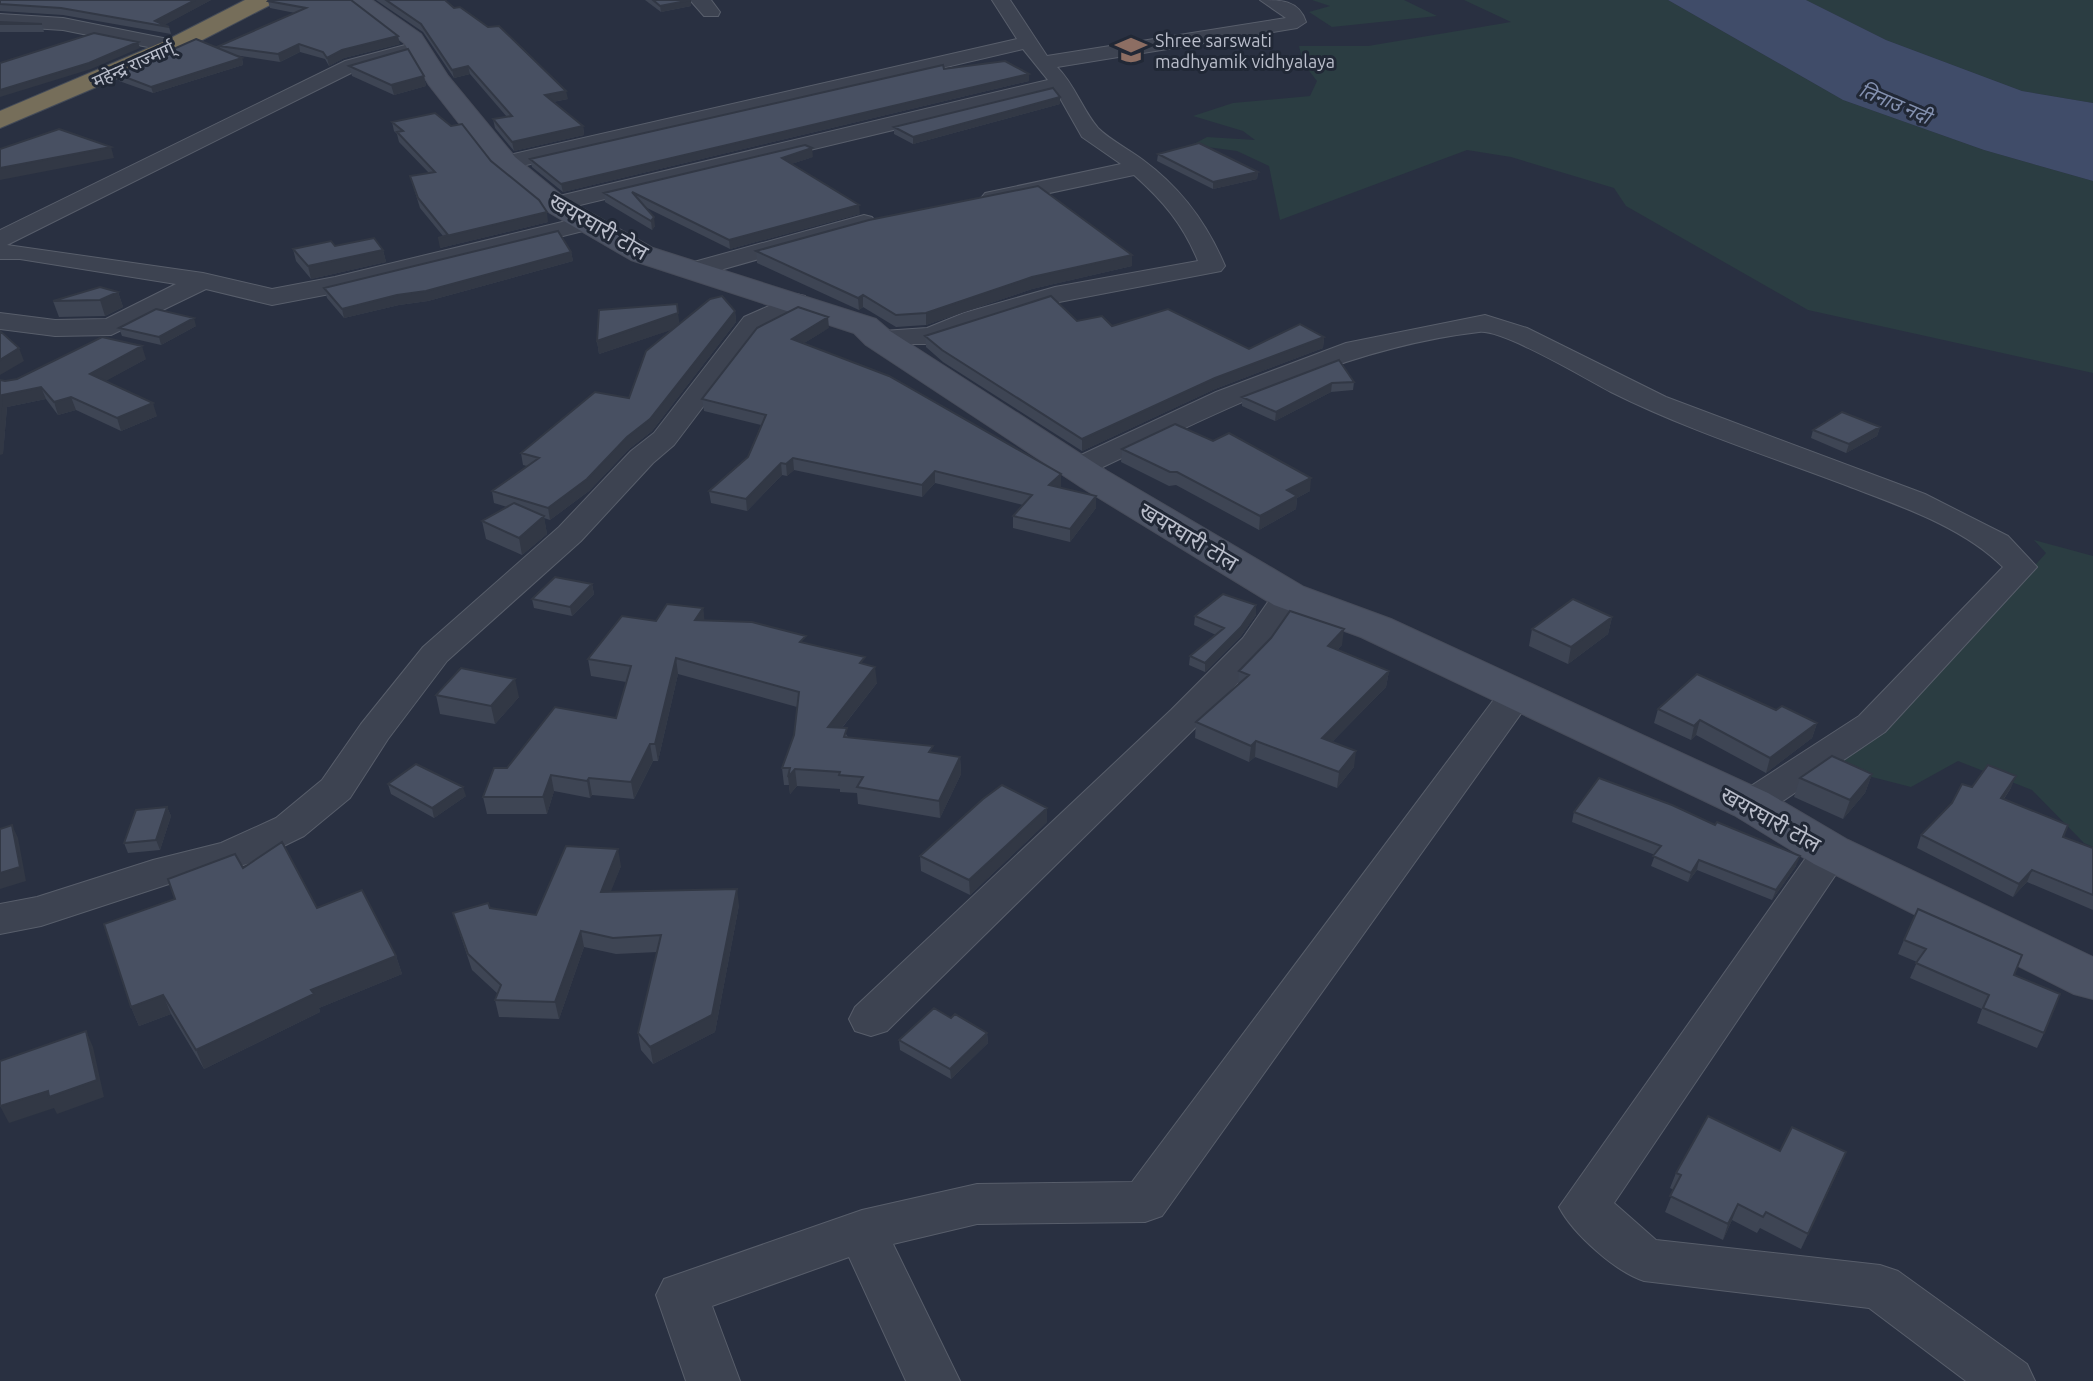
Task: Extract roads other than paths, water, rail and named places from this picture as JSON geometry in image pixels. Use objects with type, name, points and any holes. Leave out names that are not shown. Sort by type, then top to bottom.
[{"type":"highway","name":"महेन्द्र राज्मार्ग्","points":[[0,120],[173,46],[262,0]]},
{"type":"street","name":"खयरघारी टोल","points":[[357,0],[413,39],[438,80],[505,163],[571,213],[642,254],[865,326],[878,338],[1077,468],[1289,596],[1376,628],[1751,804],[1831,852],[2093,980]]},
{"type":"street","points":[[878,338],[931,336],[973,319],[1055,295],[1212,266],[1199,234],[1176,201],[1139,167],[1090,132],[1062,83],[1042,63],[1001,0]]},
{"type":"street","points":[[1042,63],[1297,22],[1294,13],[1269,0]]},
{"type":"street","points":[[0,20],[63,24],[173,46]]},
{"type":"street","points":[[505,163],[1030,42]]},
{"type":"street","points":[[0,239],[352,65],[419,48]]},
{"type":"street","points":[[0,252],[20,252],[203,281],[272,297],[335,285],[571,213],[1062,83]]},
{"type":"street","points":[[970,202],[1139,167]]},
{"type":"street","points":[[692,270],[773,245],[880,219]]},
{"type":"street","points":[[0,321],[55,328],[111,327],[203,281]]},
{"type":"street","points":[[0,919],[41,911],[167,870],[233,854],[290,827],[336,789],[374,732],[435,654],[570,534],[642,457],[664,439],[753,323],[796,302]]},
{"type":"street","points":[[1077,468],[1226,398],[1356,349],[1485,323],[1518,334],[1656,403],[1914,501],[1997,543],[2021,567],[1872,724],[1751,804]]},
{"type":"street","points":[[64,357],[99,329]]},
{"type":"street","points":[[871,1019],[1184,718],[1255,645],[1289,596]]},
{"type":"street","points":[[713,1381],[682,1295],[862,1231],[977,1204],[1145,1202],[1517,694]]},
{"type":"street","points":[[1831,852],[1584,1207],[1644,1260],[1880,1287],[2008,1381]]},
{"type":"street","points":[[862,1231],[933,1381]]},
{"type":"water","name":"तिनाउ नदी","points":[[1668,0],[1806,0],[1886,40],[2022,91],[2093,103],[2093,181],[1984,150],[1843,100]]},
{"type":"place","name":"Shree sarswati madhyamik vidhyalaya","points":[[1131,50]]}]
